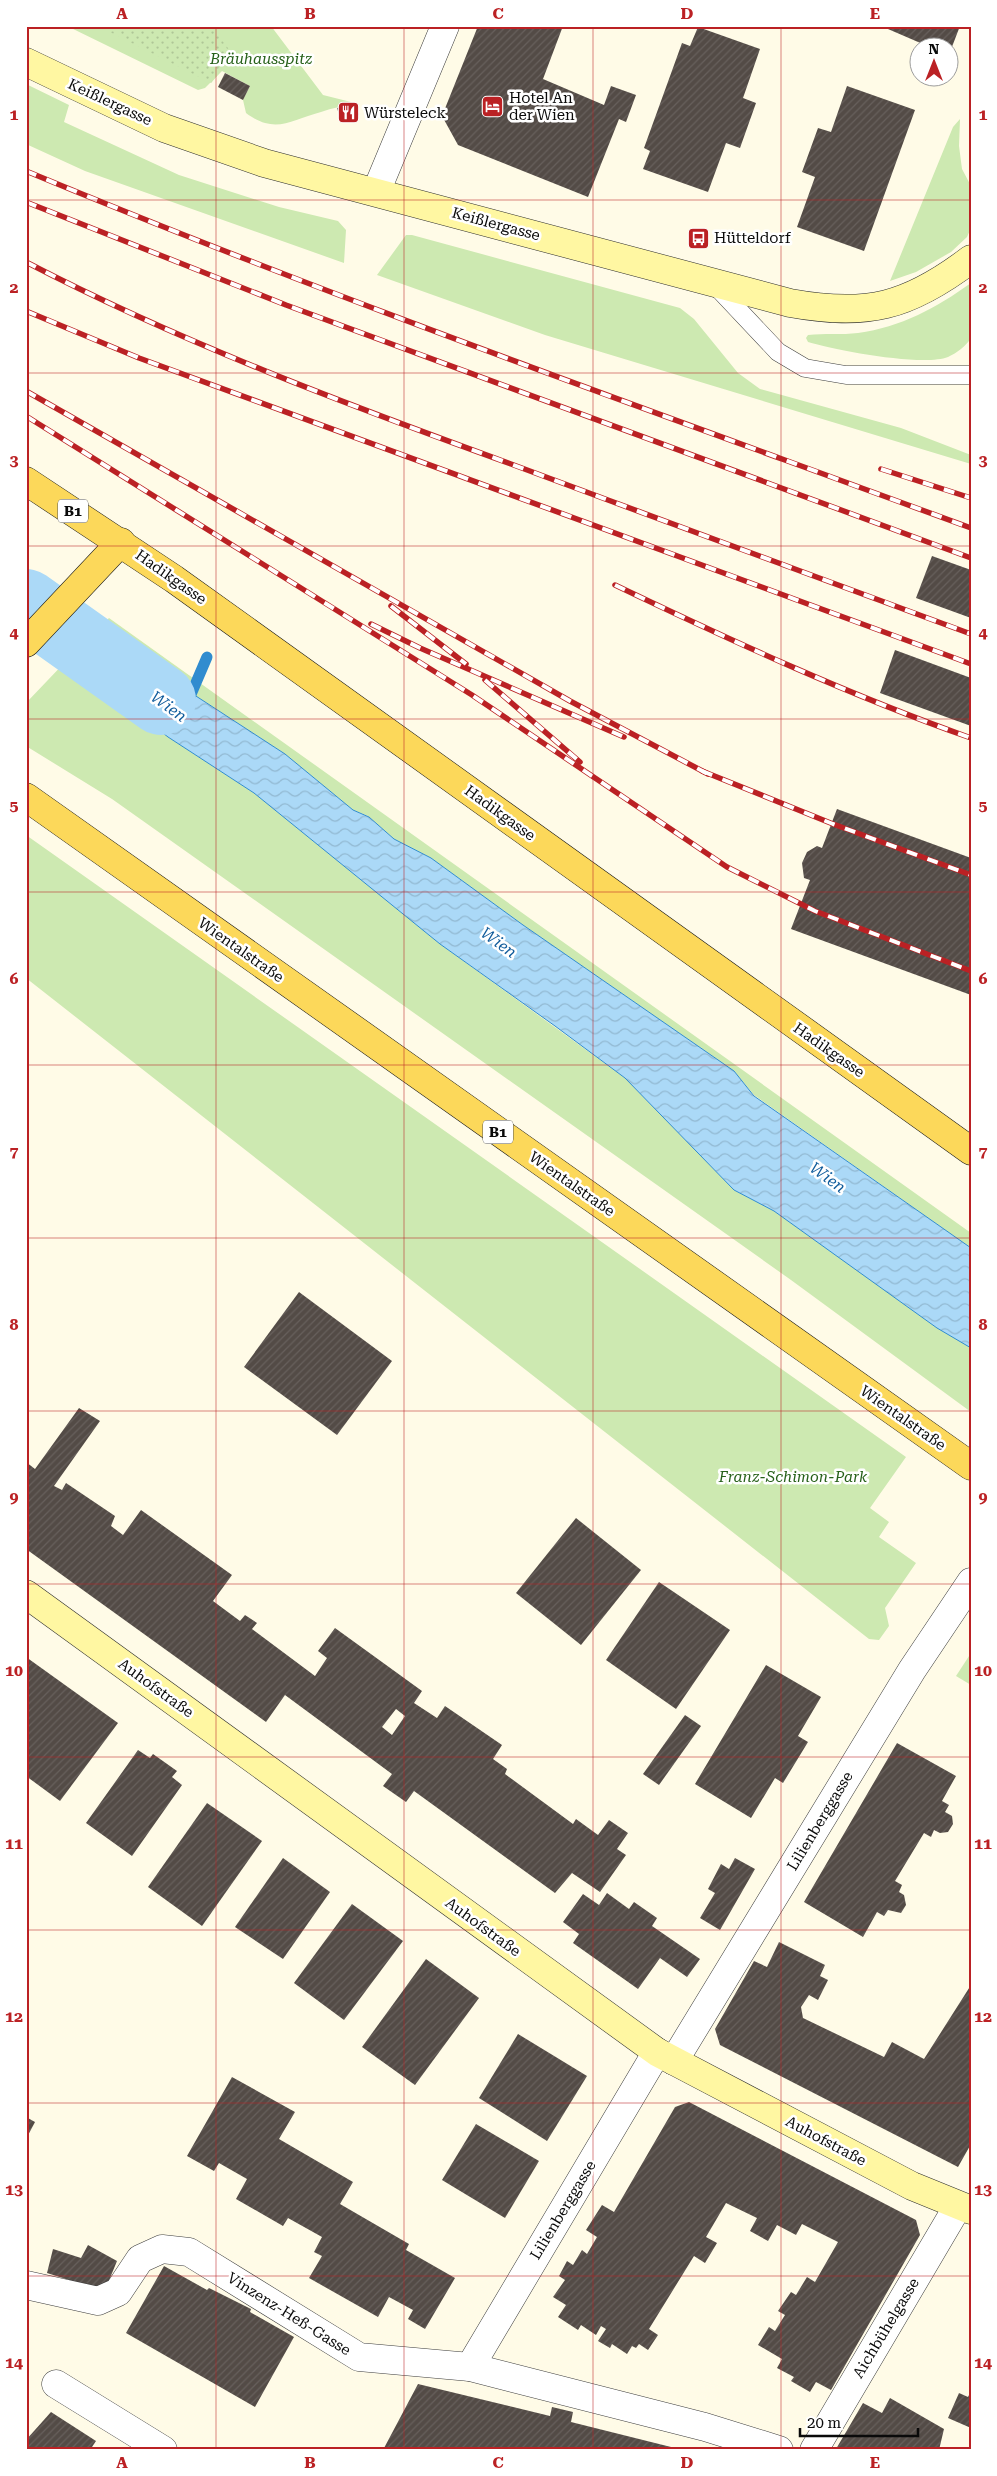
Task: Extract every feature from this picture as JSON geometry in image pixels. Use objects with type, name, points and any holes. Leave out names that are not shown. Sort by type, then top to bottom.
[{"type":"main road","name":"Hadikgasse","points":[[26,481],[121,542],[971,1151]]},
{"type":"main road","points":[[26,643],[121,542]]},
{"type":"main road","name":"Wientalstraße","points":[[26,797],[971,1466]]},
{"type":"street","points":[[376,192],[446,26]]},
{"type":"street","name":"Keißlergasse","points":[[26,62],[132,114],[264,163],[710,280],[790,303],[824,309],[874,308],[903,299],[930,287],[971,259]]},
{"type":"street","name":"Lilienberggasse","points":[[470,2367],[912,1670],[971,1582]]},
{"type":"street","name":"Auhofstraße","points":[[26,1594],[666,2057],[912,2186],[964,2208]]},
{"type":"street","name":"Aichbühelgasse","points":[[814,2450],[964,2208]]},
{"type":"street","name":"Vinzenz-Heß-Gasse","points":[[26,2285],[98,2301],[118,2292],[140,2259],[162,2249],[189,2252],[359,2357],[470,2367],[705,2428],[779,2450]]},
{"type":"street","points":[[56,2384],[163,2450]]},
{"type":"lane","points":[[710,280],[778,352],[805,368],[846,375],[971,375]]},
{"type":"green space","name":"Bräuhausspitz","points":[[67,26],[271,26],[323,95],[355,103],[329,109],[292,122],[283,124],[266,123],[256,120],[246,113],[243,100],[250,86],[222,71],[205,88],[198,90]]},
{"type":"green space","points":[[98,26],[211,26],[234,56],[211,83]]},
{"type":"green space","points":[[26,84],[69,105],[64,122],[179,175],[279,207],[338,221],[346,230],[344,263],[85,171],[26,144]]},
{"type":"green space","points":[[960,119],[959,146],[962,169],[971,186],[971,228],[967,237],[951,252],[916,272],[890,281],[953,127]]},
{"type":"green space","points":[[406,235],[412,235],[680,308],[694,319],[738,373],[760,389],[901,428],[971,455],[971,464],[545,335],[377,275]]},
{"type":"green space","points":[[971,283],[971,338],[961,349],[948,357],[936,360],[899,359],[857,353],[821,345],[808,342],[806,338],[808,335],[858,333],[889,326],[945,301]]},
{"type":"green space","points":[[109,618],[971,1233],[971,1248],[754,1095],[734,1071],[523,925],[431,858],[394,839],[368,816],[353,810],[285,754],[96,631]]},
{"type":"green space","points":[[68,659],[168,737],[254,793],[440,944],[625,1078],[734,1190],[774,1211],[936,1327],[971,1347],[971,1412],[791,1280],[112,799],[26,746],[26,703]]},
{"type":"green space","name":"Franz-Schimon-Park","points":[[26,835],[906,1457],[870,1508],[889,1522],[879,1537],[916,1563],[885,1608],[889,1626],[879,1640],[869,1639],[26,978]]},
{"type":"green space","points":[[971,1653],[971,1685],[956,1676]]},
{"type":"water","points":[[96,631],[285,754],[353,810],[369,817],[394,839],[431,858],[523,925],[734,1071],[754,1096],[971,1248],[971,1348],[937,1328],[774,1211],[734,1190],[625,1078],[440,944],[254,793],[168,737],[68,659]]},
{"type":"pier","points":[[94,629],[98,629],[66,661],[66,657]]},
{"type":"building","points":[[478,26],[563,26],[543,79],[604,105],[611,86],[636,95],[626,122],[619,119],[588,197],[458,145],[442,116]]},
{"type":"building","points":[[881,26],[960,26],[955,38],[910,39]]},
{"type":"building","points":[[698,27],[760,49],[743,98],[756,103],[740,148],[726,143],[708,192],[643,169],[650,151],[644,148],[682,43],[690,46]]},
{"type":"building","points":[[225,73],[250,86],[243,100],[218,87]]},
{"type":"building","points":[[847,86],[915,110],[864,251],[797,227],[815,177],[802,172],[818,128],[831,132]]},
{"type":"building","points":[[355,103],[359,115],[341,121],[337,108]]},
{"type":"building","points":[[932,556],[971,570],[971,618],[916,598]]},
{"type":"building","points":[[895,650],[971,678],[971,726],[880,693]]},
{"type":"building","points":[[837,809],[971,858],[971,995],[791,929],[810,880],[804,878],[802,863],[807,852],[817,846],[822,848]]},
{"type":"building","points":[[299,1292],[392,1361],[337,1435],[244,1367]]},
{"type":"building","points":[[79,1408],[100,1421],[54,1486],[62,1490],[66,1483],[115,1516],[111,1526],[123,1535],[141,1510],[232,1575],[213,1601],[240,1621],[245,1615],[257,1623],[252,1629],[315,1676],[327,1658],[318,1651],[335,1628],[422,1691],[414,1703],[437,1718],[445,1706],[502,1745],[493,1759],[507,1769],[505,1774],[573,1824],[576,1819],[598,1835],[609,1820],[628,1833],[617,1849],[626,1855],[600,1892],[572,1873],[555,1893],[414,1791],[406,1802],[383,1786],[392,1774],[285,1695],[266,1722],[26,1549],[26,1462],[35,1469]],"holes":[[[396,1709],[405,1716],[392,1735],[382,1727]]]},
{"type":"building","points":[[576,1518],[641,1570],[581,1645],[516,1593]]},
{"type":"building","points":[[659,1582],[730,1630],[676,1709],[606,1660]]},
{"type":"building","points":[[26,1657],[118,1723],[60,1801],[26,1776]]},
{"type":"building","points":[[766,1665],[821,1697],[798,1736],[808,1742],[783,1783],[775,1778],[751,1818],[695,1784]]},
{"type":"building","points":[[685,1715],[701,1726],[659,1785],[643,1774]]},
{"type":"building","points":[[897,1743],[956,1776],[942,1801],[949,1805],[945,1812],[952,1816],[953,1824],[948,1832],[940,1833],[934,1830],[931,1837],[924,1833],[895,1881],[902,1885],[899,1892],[904,1895],[906,1905],[901,1913],[888,1910],[884,1916],[877,1912],[863,1937],[804,1902]]},
{"type":"building","points":[[138,1750],[150,1758],[153,1754],[177,1771],[172,1777],[182,1785],[132,1856],[86,1823]]},
{"type":"building","points":[[207,1803],[262,1841],[202,1926],[148,1887]]},
{"type":"building","points":[[283,1858],[330,1892],[283,1959],[235,1927]]},
{"type":"building","points":[[735,1858],[755,1869],[720,1930],[700,1918],[715,1893],[708,1889],[721,1864],[729,1869]]},
{"type":"building","points":[[607,1893],[629,1909],[634,1902],[657,1918],[652,1926],[700,1959],[687,1977],[660,1958],[638,1989],[573,1943],[579,1934],[563,1922],[583,1894],[599,1905]]},
{"type":"building","points":[[352,1904],[403,1941],[344,2020],[294,1983]]},
{"type":"building","points":[[779,1942],[825,1965],[820,1976],[828,1980],[818,2000],[809,1995],[801,2007],[803,2018],[884,2057],[892,2042],[924,2059],[971,1985],[971,2144],[958,2167],[720,2045],[715,2029],[754,1961],[767,1967]]},
{"type":"building","points":[[426,1959],[479,1998],[415,2085],[362,2047]]},
{"type":"building","points":[[518,2034],[587,2076],[547,2141],[479,2098]]},
{"type":"building","points":[[232,2077],[295,2112],[279,2139],[353,2182],[340,2204],[409,2244],[406,2250],[455,2278],[425,2329],[408,2319],[413,2310],[389,2297],[378,2317],[309,2278],[322,2256],[314,2252],[322,2237],[288,2218],[283,2226],[236,2199],[247,2179],[219,2163],[214,2171],[187,2156]]},
{"type":"building","points":[[689,2102],[916,2220],[920,2235],[831,2390],[816,2382],[810,2392],[791,2381],[794,2377],[777,2368],[782,2359],[758,2345],[769,2327],[775,2331],[785,2315],[778,2311],[791,2292],[796,2295],[807,2277],[815,2282],[838,2242],[802,2224],[796,2235],[777,2225],[768,2241],[750,2231],[757,2218],[726,2203],[706,2237],[717,2243],[705,2263],[694,2256],[649,2329],[658,2335],[648,2350],[639,2344],[636,2348],[632,2346],[627,2354],[612,2344],[610,2348],[598,2341],[606,2329],[601,2326],[596,2335],[581,2325],[578,2330],[558,2317],[566,2305],[553,2297],[565,2280],[559,2276],[567,2261],[573,2265],[582,2250],[587,2254],[597,2237],[586,2230],[602,2205],[614,2212],[675,2107]]},
{"type":"building","points":[[26,2117],[35,2122],[26,2139]]},
{"type":"building","points":[[476,2124],[539,2161],[505,2218],[442,2180]]},
{"type":"building","points":[[88,2245],[117,2261],[108,2283],[94,2288],[47,2273],[53,2249],[81,2258]]},
{"type":"building","points":[[164,2266],[207,2290],[209,2288],[251,2309],[250,2312],[294,2337],[255,2407],[126,2333]]},
{"type":"building","points":[[418,2384],[550,2416],[552,2407],[573,2412],[571,2422],[683,2450],[383,2450]]},
{"type":"building","points":[[971,2391],[971,2428],[948,2418],[959,2393],[968,2397]]},
{"type":"building","points":[[890,2398],[944,2429],[939,2450],[836,2449],[863,2403],[882,2413]]},
{"type":"building","points":[[51,2412],[96,2441],[90,2450],[26,2450],[26,2440]]},
{"type":"waterway","name":"Wien","points":[[26,604],[161,700]]},
{"type":"waterway","points":[[186,706],[207,657]]},
{"type":"railway","points":[[26,171],[143,219],[378,310],[971,528]]},
{"type":"railway","points":[[26,202],[286,305],[971,558]]},
{"type":"railway","points":[[26,262],[144,319],[265,371],[971,634]]},
{"type":"railway","points":[[26,311],[139,358],[971,664]]},
{"type":"railway","points":[[26,391],[570,701],[708,774]]},
{"type":"railway","points":[[26,416],[472,695],[727,867],[815,911],[971,971]]},
{"type":"railway","points":[[881,469],[971,498]]},
{"type":"railway","points":[[615,585],[791,666],[880,704],[971,738]]},
{"type":"railway","points":[[391,606],[466,664]]},
{"type":"railway","points":[[371,624],[420,648],[624,737]]},
{"type":"railway","points":[[485,680],[580,762]]},
{"type":"railway","points":[[702,771],[833,824],[971,875]]},
{"type":"place","name":"Hotel An der Wien","points":[[493,107]]},
{"type":"place","name":"Würsteleck","points":[[348,113]]},
{"type":"place","name":"Hütteldorf","points":[[698,238]]}]
